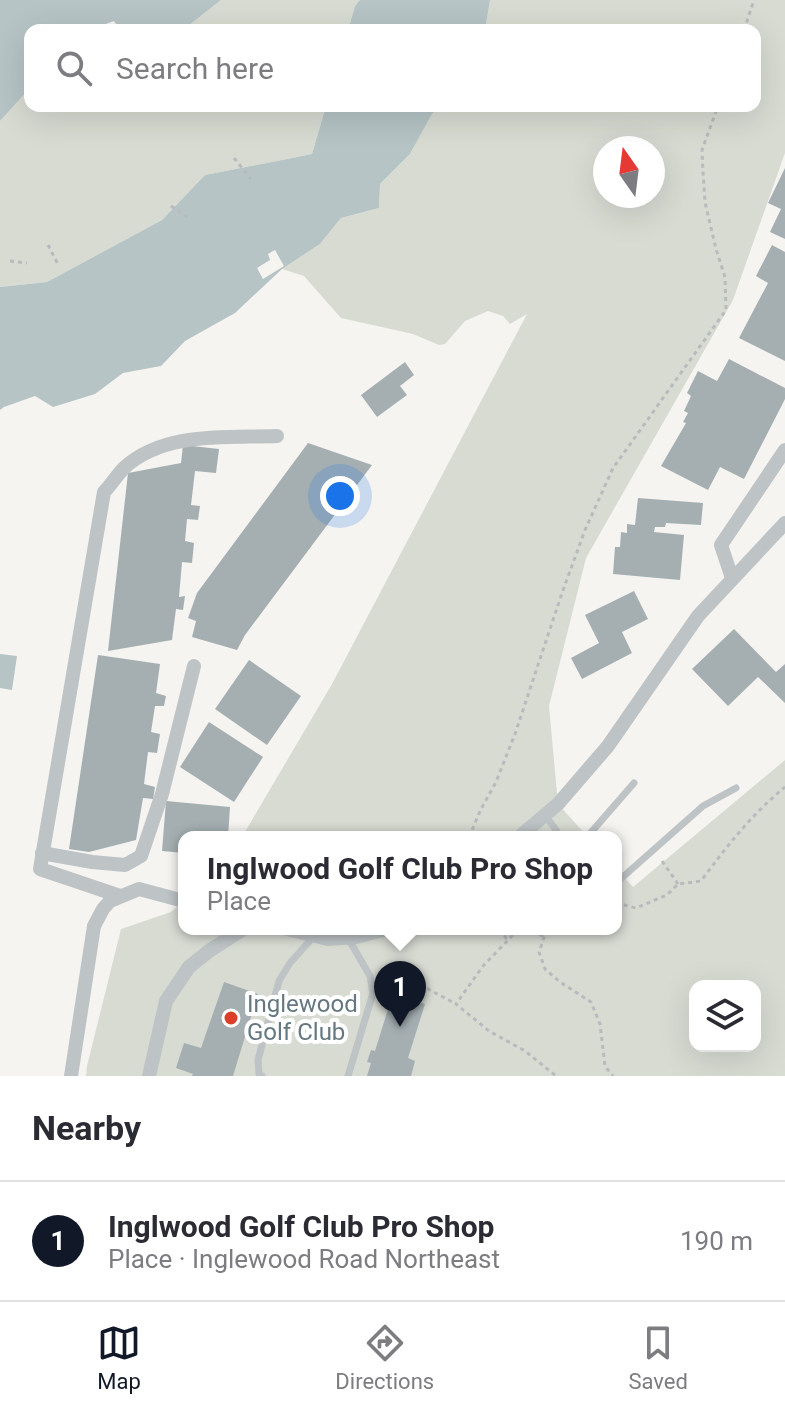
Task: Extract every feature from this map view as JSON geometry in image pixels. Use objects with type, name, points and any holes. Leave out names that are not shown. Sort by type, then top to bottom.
[{"type":"street","points":[[120,896],[40,869],[104,492],[125,467],[152,449],[184,440],[277,436]]},
{"type":"street","points":[[732,578],[721,545],[785,450]]},
{"type":"street","points":[[526,831],[558,804],[608,746],[698,616],[785,523]]},
{"type":"street","points":[[42,853],[125,865],[141,856],[162,794],[194,666]]},
{"type":"street","points":[[71,1076],[94,926],[103,909],[110,901],[139,889],[178,899]]},
{"type":"street","points":[[149,1076],[166,1001],[189,967],[234,935]]},
{"type":"street","points":[[310,935],[328,939],[361,935]]},
{"type":"lane","points":[[592,831],[634,783]]},
{"type":"lane","points":[[622,878],[703,806],[736,788]]},
{"type":"lane","points":[[545,815],[557,831]]},
{"type":"lane","points":[[262,1076],[259,1074],[258,1060],[279,981],[314,936]]},
{"type":"lane","points":[[348,938],[370,976],[373,993],[348,1076]]},
{"type":"path","points":[[746,24],[754,0]]},
{"type":"path","points":[[472,831],[515,734],[585,530],[613,468],[726,310],[725,277],[705,202],[703,172],[702,150],[716,112]]},
{"type":"path","points":[[234,158],[251,179]]},
{"type":"path","points":[[171,206],[191,219]]},
{"type":"path","points":[[48,245],[59,266]]},
{"type":"path","points":[[10,261],[27,263]]},
{"type":"path","points":[[622,904],[636,908],[667,895],[678,884],[701,881],[736,834],[785,787]]},
{"type":"path","points":[[654,850],[678,884]]},
{"type":"path","points":[[504,935],[508,941]]},
{"type":"path","points":[[456,1004],[483,966],[515,935]]},
{"type":"path","points":[[543,936],[539,952],[545,969],[591,1002],[600,1024],[605,1066],[613,1076]]},
{"type":"path","points":[[370,976],[415,982],[456,1004],[489,1031],[525,1051],[556,1076]]},
{"type":"shaded area","points":[[0,0],[221,0],[191,24],[116,24],[114,21],[106,24],[24,24],[24,95],[0,121]]},
{"type":"shaded area","points":[[221,0],[360,0],[350,24],[191,24]]},
{"type":"shaded area","points":[[360,0],[490,0],[486,24],[350,24]]},
{"type":"shaded area","points":[[490,0],[785,0],[785,153],[733,300],[586,558],[549,706],[558,804],[583,831],[246,831],[332,684],[527,314],[510,324],[503,316],[488,311],[465,321],[445,344],[439,345],[413,334],[341,318],[304,276],[282,269],[320,244],[341,218],[379,208],[380,184],[410,154],[434,112],[761,112],[761,24],[486,24]]},
{"type":"shaded area","points":[[24,95],[24,112],[324,112],[312,154],[205,175],[162,220],[47,282],[0,287],[0,121]]},
{"type":"shaded area","points":[[324,112],[434,112],[410,154],[380,184],[379,208],[341,218],[320,244],[282,269],[235,313],[185,341],[161,366],[123,373],[95,394],[53,407],[35,396],[0,410],[0,287],[47,282],[162,220],[205,175],[312,154]]},
{"type":"shaded area","points":[[0,654],[17,656],[12,690],[0,688]]},
{"type":"shaded area","name":"Inglewood Golf Club","points":[[785,760],[785,1076],[86,1076],[121,929],[171,912],[178,906],[178,935],[622,935],[622,875],[633,887]]},
{"type":"pier","points":[[275,250],[284,266],[263,279],[257,268],[270,260],[268,254]]},
{"type":"building","points":[[785,168],[785,239],[770,232],[781,209],[768,203]]},
{"type":"building","points":[[772,245],[785,252],[785,361],[739,338],[768,283],[756,276]]},
{"type":"building","points":[[729,359],[785,388],[785,399],[744,479],[720,467],[708,490],[661,466],[686,423],[683,422],[688,413],[684,411],[691,396],[687,393],[698,371],[717,381]]},
{"type":"building","points":[[405,362],[414,375],[400,386],[407,395],[377,417],[361,395]]},
{"type":"building","points":[[308,443],[372,465],[237,650],[192,637],[196,621],[188,618],[197,593]]},
{"type":"building","points":[[183,445],[219,449],[216,473],[195,471],[191,505],[200,506],[198,520],[187,519],[185,541],[194,543],[192,563],[182,562],[179,597],[185,596],[183,610],[176,609],[172,640],[108,651],[128,473],[181,463]]},
{"type":"building","points":[[638,498],[703,503],[701,525],[666,523],[665,527],[655,527],[654,532],[684,535],[680,580],[613,574],[615,547],[620,547],[621,532],[627,533],[627,524],[635,525]]},
{"type":"building","points":[[634,591],[648,619],[622,632],[632,653],[582,679],[571,658],[599,643],[585,615]]},
{"type":"building","points":[[734,629],[776,672],[785,664],[785,703],[758,677],[728,706],[692,669]]},
{"type":"building","points":[[98,655],[160,664],[156,693],[166,696],[164,706],[155,706],[151,732],[160,734],[157,753],[148,752],[144,784],[155,787],[153,799],[143,798],[136,840],[89,852],[69,849]]},
{"type":"building","points":[[249,660],[301,696],[267,745],[215,709]]},
{"type":"building","points":[[209,722],[263,757],[234,802],[180,767]]},
{"type":"building","points":[[166,801],[230,807],[228,831],[178,831],[178,852],[162,851]]},
{"type":"building","name":"Inglewood Golf Club","points":[[224,982],[258,994],[233,1076],[192,1076],[176,1068],[184,1043],[201,1048]]},
{"type":"building","points":[[393,993],[425,1004],[408,1058],[415,1061],[411,1076],[367,1076],[371,1063],[367,1062],[371,1050],[375,1051]]},
{"type":"place","name":"Inglewood Golf Club","points":[[231,1018]]},
{"type":"place","name":"Inglwood Golf Club Pro Shop","points":[[400,1027]]}]
